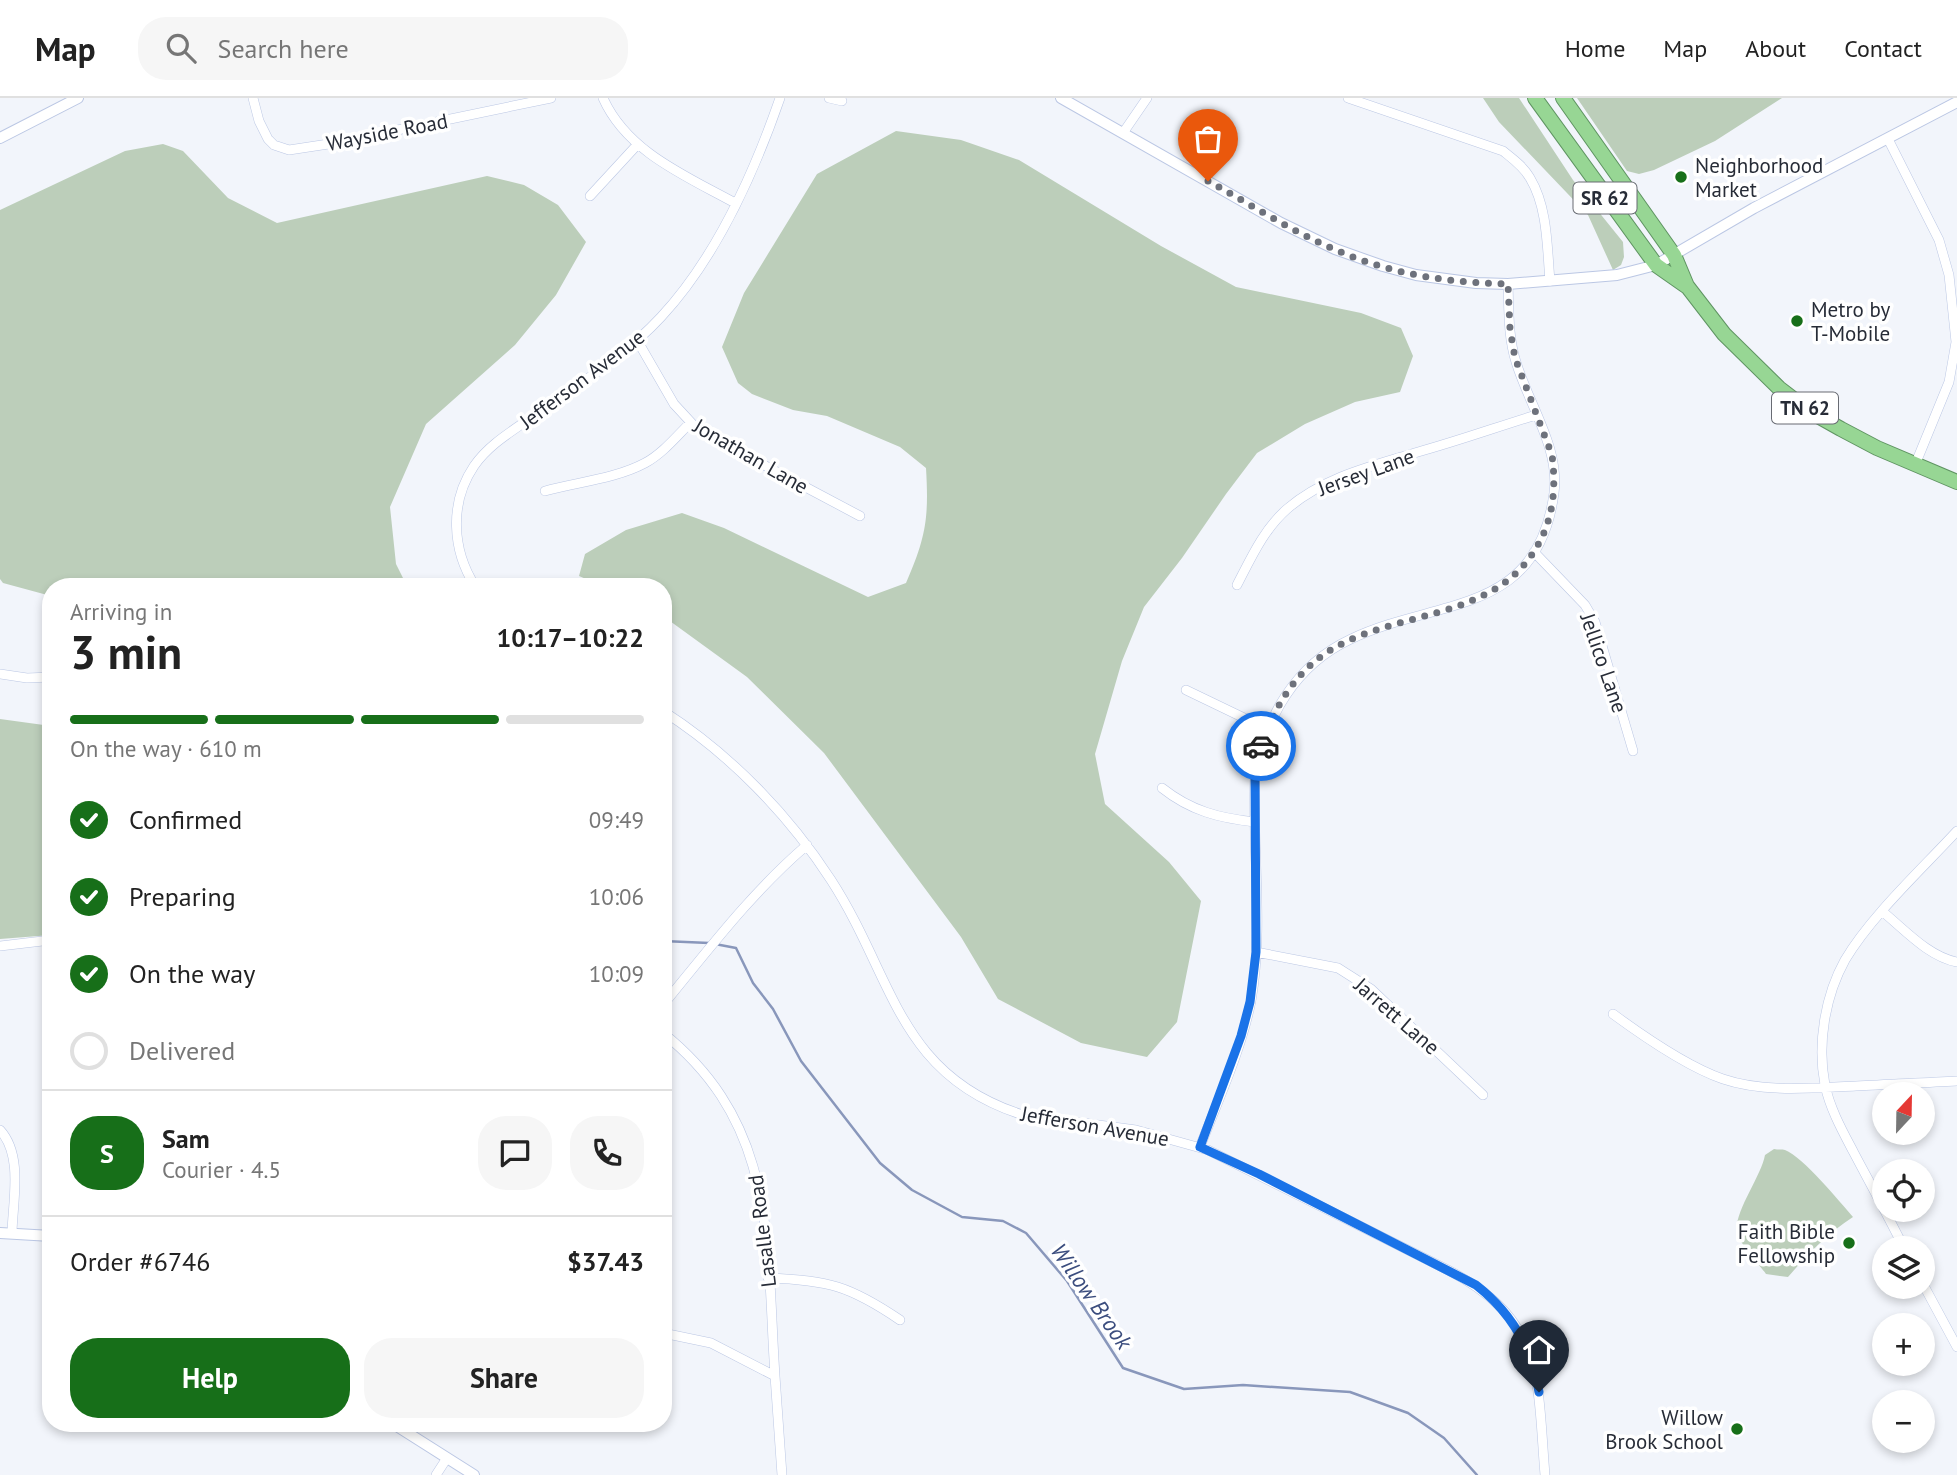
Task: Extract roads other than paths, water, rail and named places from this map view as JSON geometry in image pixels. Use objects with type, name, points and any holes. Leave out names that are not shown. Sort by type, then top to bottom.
[{"type":"highway","name":"SR 62","points":[[1535,98],[1656,265],[1687,286]]},
{"type":"highway","name":"SR 62","points":[[1563,98],[1674,255],[1687,286]]},
{"type":"highway","name":"TN 62","points":[[1687,286],[1724,334],[1779,388],[1809,411],[1915,465],[1957,482]]},
{"type":"street","points":[[0,138],[78,98]]},
{"type":"street","name":"Wayside Road","points":[[253,98],[259,121],[268,139],[274,145],[289,150],[551,98]]},
{"type":"street","points":[[603,98],[620,127],[637,145],[735,203]]},
{"type":"street","name":"Jefferson Avenue","points":[[470,578],[456,534],[461,495],[474,466],[496,442],[637,340],[687,285],[761,153],[780,98]]},
{"type":"street","points":[[829,98],[842,100]]},
{"type":"street","points":[[1061,98],[1281,223],[1350,256],[1391,269],[1441,279],[1508,284],[1617,275],[1656,265],[1754,208],[1957,102]]},
{"type":"street","points":[[1123,133],[1147,98]]},
{"type":"street","points":[[1348,98],[1503,151],[1522,167],[1541,203],[1550,281]]},
{"type":"street","points":[[1888,139],[1939,240],[1952,295],[1956,341],[1949,382],[1915,465]]},
{"type":"street","points":[[590,196],[637,145]]},
{"type":"street","points":[[1200,1147],[1241,1036],[1250,1002],[1256,952],[1255,776],[1267,729],[1289,689],[1322,656],[1367,632],[1488,595],[1506,583],[1534,552],[1549,520],[1555,489],[1552,455],[1515,358],[1510,329],[1508,284]]},
{"type":"street","name":"Jonathan Lane","points":[[637,340],[674,404],[690,423],[723,444],[860,516]]},
{"type":"street","name":"Jersey Lane","points":[[1237,585],[1256,547],[1271,526],[1285,511],[1318,487],[1355,471],[1536,415]]},
{"type":"street","points":[[545,491],[627,471],[644,464],[690,423]]},
{"type":"street","name":"Jellico Lane","points":[[1534,552],[1585,605],[1595,622],[1633,751]]},
{"type":"street","points":[[0,674],[42,677]]},
{"type":"street","points":[[1186,690],[1267,729]]},
{"type":"street","name":"Jefferson Avenue","points":[[672,717],[694,732],[738,771],[776,808],[807,845],[854,917],[915,1040],[943,1071],[967,1089],[1023,1115],[1127,1128],[1200,1147],[1259,1174],[1476,1285],[1500,1306],[1519,1332],[1533,1361],[1539,1392],[1545,1475]]},
{"type":"street","points":[[1161,788],[1195,810],[1219,818],[1255,822]]},
{"type":"street","points":[[1898,1236],[1840,1125],[1825,1087],[1823,1037],[1833,988],[1845,961],[1883,912],[1957,831]]},
{"type":"street","points":[[672,994],[744,905],[774,873],[807,845]]},
{"type":"street","points":[[1883,912],[1933,952],[1957,962]]},
{"type":"street","points":[[0,946],[42,941]]},
{"type":"street","name":"Jarrett Lane","points":[[1256,952],[1321,964],[1350,975],[1371,989],[1483,1095]]},
{"type":"street","points":[[1613,1014],[1643,1037],[1724,1079],[1770,1087],[1957,1081]]},
{"type":"street","name":"Lasalle Road","points":[[672,1041],[694,1060],[734,1116],[748,1145],[762,1199],[782,1475]]},
{"type":"street","points":[[0,1130],[12,1148],[14,1161],[6,1232],[42,1235]]},
{"type":"street","points":[[768,1278],[810,1280],[841,1287],[882,1307],[900,1320]]},
{"type":"street","points":[[1931,1299],[1957,1347]]},
{"type":"street","points":[[672,1335],[711,1343],[775,1376]]},
{"type":"street","points":[[406,1432],[474,1475]]},
{"type":"street","points":[[436,1475],[447,1458]]},
{"type":"waterway","name":"Willow Brook","points":[[672,941],[709,943]]},
{"type":"waterway","name":"Willow Brook","points":[[715,944],[736,948],[753,983],[773,1009],[801,1061],[880,1163],[912,1190],[962,1217],[1003,1221],[1026,1233],[1067,1281],[1123,1368],[1184,1389],[1243,1385],[1350,1392],[1408,1413],[1444,1438],[1477,1475]]},
{"type":"place","name":"Neighborhood Market","points":[[1681,177]]},
{"type":"place","name":"Metro by T-Mobile","points":[[1797,321]]},
{"type":"place","name":"Faith Bible Fellowship","points":[[1849,1243]]},
{"type":"place","name":"Willow Brook School","points":[[1737,1429]]}]
